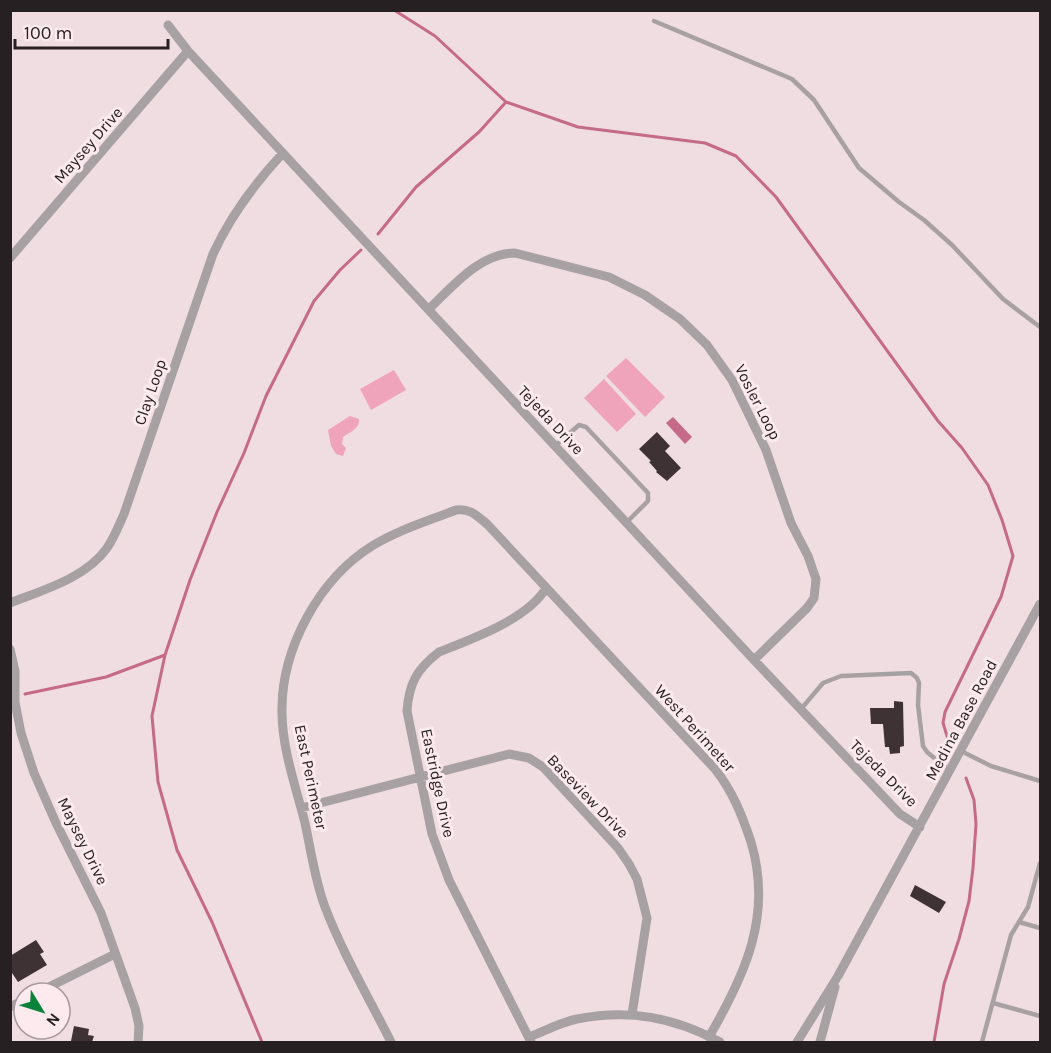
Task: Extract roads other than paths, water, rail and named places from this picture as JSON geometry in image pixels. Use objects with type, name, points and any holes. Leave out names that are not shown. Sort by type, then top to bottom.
[{"type":"street","name":"Tejeda Drive","points":[[168,25],[188,51],[754,660],[900,814],[920,828]]},
{"type":"street","name":"Maysey Drive","points":[[10,258],[188,51]]},
{"type":"street","name":"Clay Loop","points":[[10,603],[53,586],[78,573],[107,548],[124,514],[216,248],[229,224],[260,180],[283,153]]},
{"type":"street","name":"Vosler Loop","points":[[429,309],[481,263],[501,253],[515,253],[627,285],[667,309],[707,345],[732,380],[766,450],[791,523],[808,556],[816,579],[814,598],[807,608],[754,660]]},
{"type":"street","name":"West Perimeter","points":[[451,511],[470,510],[487,524],[715,769],[733,795],[746,825],[756,858],[759,902],[757,924],[740,979],[709,1037]]},
{"type":"street","name":"East Perimeter","points":[[392,1042],[324,905],[286,746],[282,711],[292,652],[307,616],[326,588],[357,557],[372,546],[400,531],[451,511]]},
{"type":"street","name":"Eastridge Drive","points":[[530,1040],[449,880],[432,834],[408,711],[408,693],[421,668],[439,652],[514,619],[541,597],[546,588]]},
{"type":"street","name":"Medina Base Road","points":[[797,1042],[838,976],[1041,604]]},
{"type":"street","name":"Maysey Drive","points":[[10,649],[15,671],[15,702],[21,733],[34,773],[101,913],[135,1008],[139,1026],[138,1042]]},
{"type":"street","name":"Baseview Drive","points":[[301,808],[509,754],[529,758],[543,766],[618,848],[637,879],[647,918],[632,1014]]},
{"type":"street","points":[[61,981],[115,954]]},
{"type":"street","name":"Medina Base Road","points":[[820,1042],[838,976]]},
{"type":"street","points":[[530,1040],[575,1020],[632,1014],[675,1022],[720,1042]]},
{"type":"lane","points":[[654,21],[792,79],[814,100],[860,168],[952,245],[1003,299],[1041,327]]},
{"type":"lane","points":[[555,446],[579,425],[586,427],[648,493],[648,501],[626,522]]},
{"type":"lane","points":[[801,709],[822,683],[841,676],[911,674],[917,678],[919,683],[918,705],[923,746],[950,771]]},
{"type":"lane","points":[[961,751],[991,766],[1041,781]]},
{"type":"lane","points":[[982,1042],[1011,935],[1028,908],[1041,863]]},
{"type":"lane","points":[[1019,922],[1041,928]]},
{"type":"lane","points":[[993,1003],[1041,1016]]},
{"type":"waterway","points":[[394,10],[435,36],[506,102],[578,127],[705,143],[736,156],[776,197],[938,421],[962,448],[988,485],[1002,520],[1013,556],[1001,597],[945,712],[943,723],[948,739]]},
{"type":"waterway","points":[[378,234],[416,187],[479,132],[506,102]]},
{"type":"waterway","points":[[262,1042],[212,922],[177,850],[158,782],[152,716],[165,655],[190,580],[266,396],[314,301],[340,270],[361,250]]},
{"type":"waterway","points":[[25,694],[106,677],[165,655]]},
{"type":"waterway","points":[[934,1042],[944,984],[969,901],[976,824],[974,800],[966,778]]}]
